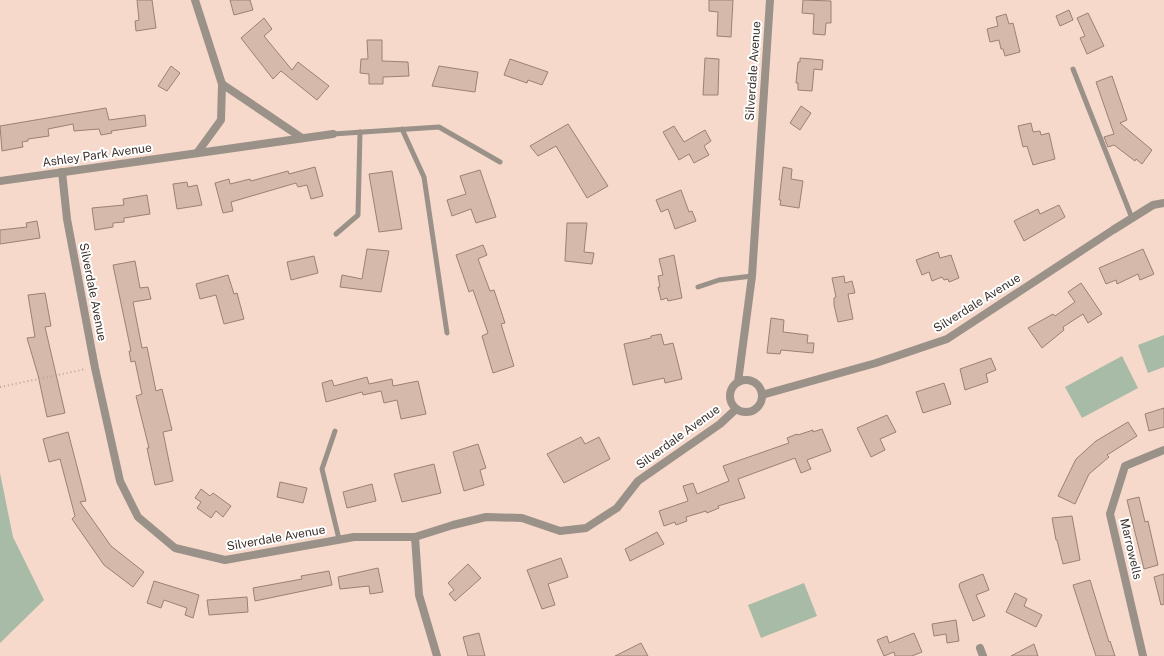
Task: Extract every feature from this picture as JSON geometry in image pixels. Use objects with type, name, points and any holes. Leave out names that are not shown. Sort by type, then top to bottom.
[{"type":"street","points":[[195,0],[222,84],[221,120],[197,153]]},
{"type":"street","name":"Silverdale Avenue","points":[[738,382],[752,276],[770,0]]},
{"type":"street","points":[[222,84],[302,138]]},
{"type":"street","name":"Ashley Park Avenue","points":[[0,181],[333,134]]},
{"type":"street","name":"Silverdale Avenue","points":[[62,172],[67,219],[95,368],[120,481],[138,517],[175,548],[225,560],[354,537],[415,538],[453,525],[486,517],[522,518],[560,531],[586,528],[617,508],[638,481],[720,424],[736,409]]},
{"type":"street","name":"Silverdale Avenue","points":[[762,395],[876,363],[947,339],[1132,218],[1153,205],[1164,203]]},
{"type":"street","points":[[749,380],[758,385],[762,395],[760,405],[756,409],[746,412],[736,409],[732,405],[730,395],[731,389],[738,382],[749,380]]},
{"type":"street","name":"Marrowells","points":[[1143,656],[1110,514],[1125,466],[1164,450]]},
{"type":"street","points":[[415,538],[419,595],[437,656]]},
{"type":"lane","points":[[1073,69],[1132,218]]},
{"type":"lane","points":[[333,134],[439,127],[500,162]]},
{"type":"lane","points":[[402,129],[424,177],[447,333]]},
{"type":"lane","points":[[336,234],[358,215],[360,132]]},
{"type":"lane","points":[[698,287],[719,280],[752,276]]},
{"type":"lane","points":[[335,431],[322,469],[339,539]]},
{"type":"path","points":[[0,387],[95,368]]},
{"type":"green space","points":[[1164,335],[1164,367],[1148,373],[1138,345]]},
{"type":"green space","points":[[1122,356],[1138,388],[1082,418],[1065,387]]},
{"type":"green space","points":[[0,473],[13,537],[44,600],[0,643]]},
{"type":"green space","points":[[804,583],[817,616],[761,638],[748,605]]},
{"type":"building","points":[[137,0],[152,0],[156,28],[136,31],[135,21],[139,20]]},
{"type":"building","points":[[230,0],[250,0],[253,10],[234,15]]},
{"type":"building","points":[[709,0],[733,0],[731,37],[717,36],[718,12],[709,11]]},
{"type":"building","points":[[803,0],[831,1],[831,23],[826,23],[825,35],[813,34],[814,14],[802,13]]},
{"type":"building","points":[[1069,10],[1073,20],[1060,26],[1056,16]]},
{"type":"building","points":[[1088,13],[1104,46],[1087,54],[1080,38],[1085,36],[1077,18]]},
{"type":"building","points":[[1006,14],[1009,24],[1013,23],[1020,52],[1005,56],[1003,49],[1001,49],[999,40],[990,42],[987,29],[998,26],[996,17]]},
{"type":"building","points":[[264,18],[272,29],[264,36],[292,70],[298,62],[329,86],[317,100],[281,71],[273,79],[241,38]]},
{"type":"building","points":[[367,40],[382,40],[382,61],[408,62],[409,76],[383,77],[383,84],[369,84],[369,74],[360,73],[361,59],[368,59]]},
{"type":"building","points":[[705,58],[719,59],[718,95],[703,95]]},
{"type":"building","points":[[800,58],[823,60],[822,70],[814,69],[812,91],[798,90],[798,83],[796,83],[798,62],[800,62]]},
{"type":"building","points":[[510,59],[548,72],[542,85],[528,80],[527,83],[504,75]]},
{"type":"building","points":[[171,66],[180,73],[167,91],[158,86]]},
{"type":"building","points":[[439,66],[478,72],[475,92],[432,86]]},
{"type":"building","points":[[1112,76],[1127,120],[1120,123],[1152,150],[1142,164],[1136,159],[1135,161],[1114,145],[1108,147],[1104,137],[1114,134],[1096,82]]},
{"type":"building","points":[[801,106],[811,113],[800,130],[790,123]]},
{"type":"building","points":[[106,108],[109,120],[145,115],[146,126],[111,131],[112,133],[101,135],[99,129],[74,131],[73,124],[48,129],[49,136],[28,139],[28,141],[22,142],[23,147],[2,151],[0,126]]},
{"type":"building","points":[[1031,123],[1033,132],[1040,131],[1041,135],[1049,133],[1055,159],[1033,165],[1027,146],[1023,147],[1018,126]]},
{"type":"building","points":[[568,124],[608,186],[587,198],[556,146],[538,156],[530,146]]},
{"type":"building","points":[[674,126],[684,142],[705,130],[711,141],[704,146],[709,155],[694,163],[689,154],[679,160],[663,132]]},
{"type":"building","points":[[315,167],[323,196],[311,199],[307,185],[298,187],[296,183],[231,202],[233,211],[223,213],[215,183],[229,179],[230,184],[250,179],[251,181],[288,171],[289,174]]},
{"type":"building","points":[[783,167],[792,169],[791,179],[803,181],[799,208],[780,205],[781,200],[779,200]]},
{"type":"building","points":[[480,170],[496,217],[476,223],[471,209],[452,216],[447,200],[466,194],[460,176]]},
{"type":"building","points":[[392,171],[402,229],[379,232],[369,174]]},
{"type":"building","points":[[187,182],[188,187],[197,185],[202,205],[177,209],[173,184]]},
{"type":"building","points":[[681,190],[689,212],[692,211],[696,221],[675,229],[668,209],[661,212],[656,200]]},
{"type":"building","points":[[147,195],[150,214],[124,218],[124,222],[113,223],[113,227],[95,230],[92,208],[124,205],[123,199]]},
{"type":"building","points":[[1059,205],[1065,217],[1024,241],[1014,221],[1038,209],[1040,214]]},
{"type":"building","points":[[37,221],[40,238],[0,244],[0,230],[27,227],[26,223]]},
{"type":"building","points":[[567,223],[587,223],[584,252],[594,253],[592,264],[565,261]]},
{"type":"building","points":[[483,245],[487,255],[478,259],[490,291],[494,290],[505,323],[501,324],[514,366],[493,373],[482,336],[488,333],[473,290],[469,292],[456,255]]},
{"type":"building","points":[[367,249],[389,251],[381,292],[340,287],[342,275],[362,279]]},
{"type":"building","points":[[1143,249],[1154,274],[1140,280],[1138,274],[1117,284],[1116,280],[1106,284],[1099,268]]},
{"type":"building","points":[[938,252],[940,258],[951,255],[959,278],[949,282],[948,279],[944,280],[942,277],[932,281],[929,272],[922,275],[916,260]]},
{"type":"building","points":[[674,255],[682,298],[668,301],[667,298],[661,300],[658,287],[660,287],[658,276],[663,275],[659,259]]},
{"type":"building","points":[[314,256],[318,273],[291,280],[287,262]]},
{"type":"building","points":[[135,261],[140,288],[148,287],[151,299],[133,302],[142,348],[147,347],[156,391],[162,389],[172,430],[163,432],[173,481],[155,485],[147,448],[149,448],[136,396],[142,394],[135,361],[131,362],[129,351],[131,351],[113,265]]},
{"type":"building","points":[[228,275],[234,294],[237,293],[244,319],[224,324],[216,295],[200,299],[196,284]]},
{"type":"building","points":[[844,276],[845,283],[852,281],[855,293],[848,294],[853,319],[838,322],[834,305],[834,298],[836,297],[832,278]]},
{"type":"building","points":[[1081,283],[1102,314],[1088,323],[1083,314],[1063,327],[1064,330],[1042,348],[1028,328],[1053,314],[1055,316],[1075,302],[1068,292]]},
{"type":"building","points":[[45,293],[51,326],[45,327],[65,413],[47,417],[38,375],[27,338],[35,337],[28,295]]},
{"type":"building","points":[[771,318],[784,320],[783,332],[808,335],[807,343],[814,343],[813,353],[781,350],[780,354],[767,353]]},
{"type":"building","points":[[661,334],[664,345],[673,343],[682,379],[665,383],[664,378],[633,385],[624,344],[651,338],[651,336]]},
{"type":"building","points":[[991,358],[996,370],[986,374],[988,382],[965,390],[960,369]]},
{"type":"building","points":[[367,377],[369,384],[392,379],[393,386],[418,381],[426,414],[401,419],[397,400],[384,403],[381,391],[363,395],[362,392],[326,402],[322,383],[332,380],[334,386]]},
{"type":"building","points":[[944,383],[951,404],[923,413],[916,392]]},
{"type":"building","points":[[1164,408],[1164,427],[1149,431],[1145,414]]},
{"type":"building","points":[[887,415],[896,432],[880,439],[885,450],[871,457],[857,428]]},
{"type":"building","points":[[1128,422],[1137,436],[1107,455],[1109,457],[1089,474],[1075,504],[1058,496],[1076,459],[1096,441]]},
{"type":"building","points":[[822,429],[831,451],[807,460],[811,469],[801,473],[795,458],[738,479],[745,498],[718,506],[719,508],[707,513],[706,511],[686,517],[687,521],[676,525],[675,522],[664,526],[659,511],[688,501],[683,486],[693,483],[697,494],[729,481],[723,466],[789,443],[787,438],[797,434]]},
{"type":"building","points":[[68,432],[86,501],[80,502],[111,546],[144,572],[133,587],[104,565],[72,519],[75,516],[60,459],[49,462],[43,439]]},
{"type":"building","points":[[581,437],[585,444],[599,437],[610,459],[564,483],[547,454]]},
{"type":"building","points":[[478,444],[486,468],[480,470],[484,485],[464,491],[453,452]]},
{"type":"building","points":[[434,464],[441,493],[402,502],[394,474]]},
{"type":"building","points":[[280,482],[307,488],[303,503],[277,497]]},
{"type":"building","points":[[372,484],[376,501],[347,508],[343,492]]},
{"type":"building","points":[[201,489],[210,496],[213,493],[231,506],[223,517],[216,511],[211,518],[197,508],[201,502],[195,498]]},
{"type":"building","points":[[1139,497],[1145,522],[1148,521],[1158,565],[1144,569],[1127,500]]},
{"type":"building","points":[[1072,516],[1080,560],[1063,564],[1056,540],[1052,518]]},
{"type":"building","points":[[657,532],[664,544],[630,561],[625,549]]},
{"type":"building","points":[[561,558],[568,577],[548,584],[555,605],[542,609],[527,570]]},
{"type":"building","points":[[468,564],[481,578],[455,601],[449,594],[454,590],[448,583]]},
{"type":"building","points":[[378,568],[383,592],[370,594],[369,586],[340,589],[338,577]]},
{"type":"building","points":[[329,571],[332,585],[255,601],[253,588],[302,579],[301,576]]},
{"type":"building","points":[[983,574],[989,590],[976,595],[985,616],[973,621],[959,586],[960,583]]},
{"type":"building","points":[[1164,574],[1164,604],[1161,605],[1154,577]]},
{"type":"building","points":[[1090,580],[1109,642],[1110,641],[1115,656],[1096,656],[1089,635],[1073,585]]},
{"type":"building","points":[[154,581],[199,595],[193,618],[185,615],[187,608],[164,600],[161,608],[147,603]]},
{"type":"building","points":[[1015,593],[1027,599],[1024,606],[1042,615],[1036,627],[1006,612]]},
{"type":"building","points":[[247,597],[248,612],[209,615],[207,600]]},
{"type":"building","points":[[956,620],[959,641],[947,643],[946,634],[934,636],[932,624]]},
{"type":"building","points":[[479,633],[485,656],[468,656],[463,637]]},
{"type":"building","points":[[914,633],[922,652],[912,656],[895,656],[894,652],[884,656],[877,640],[887,636],[889,643]]},
{"type":"building","points":[[641,643],[648,656],[615,656]]},
{"type":"building","points":[[1034,644],[1038,656],[1011,656]]}]
